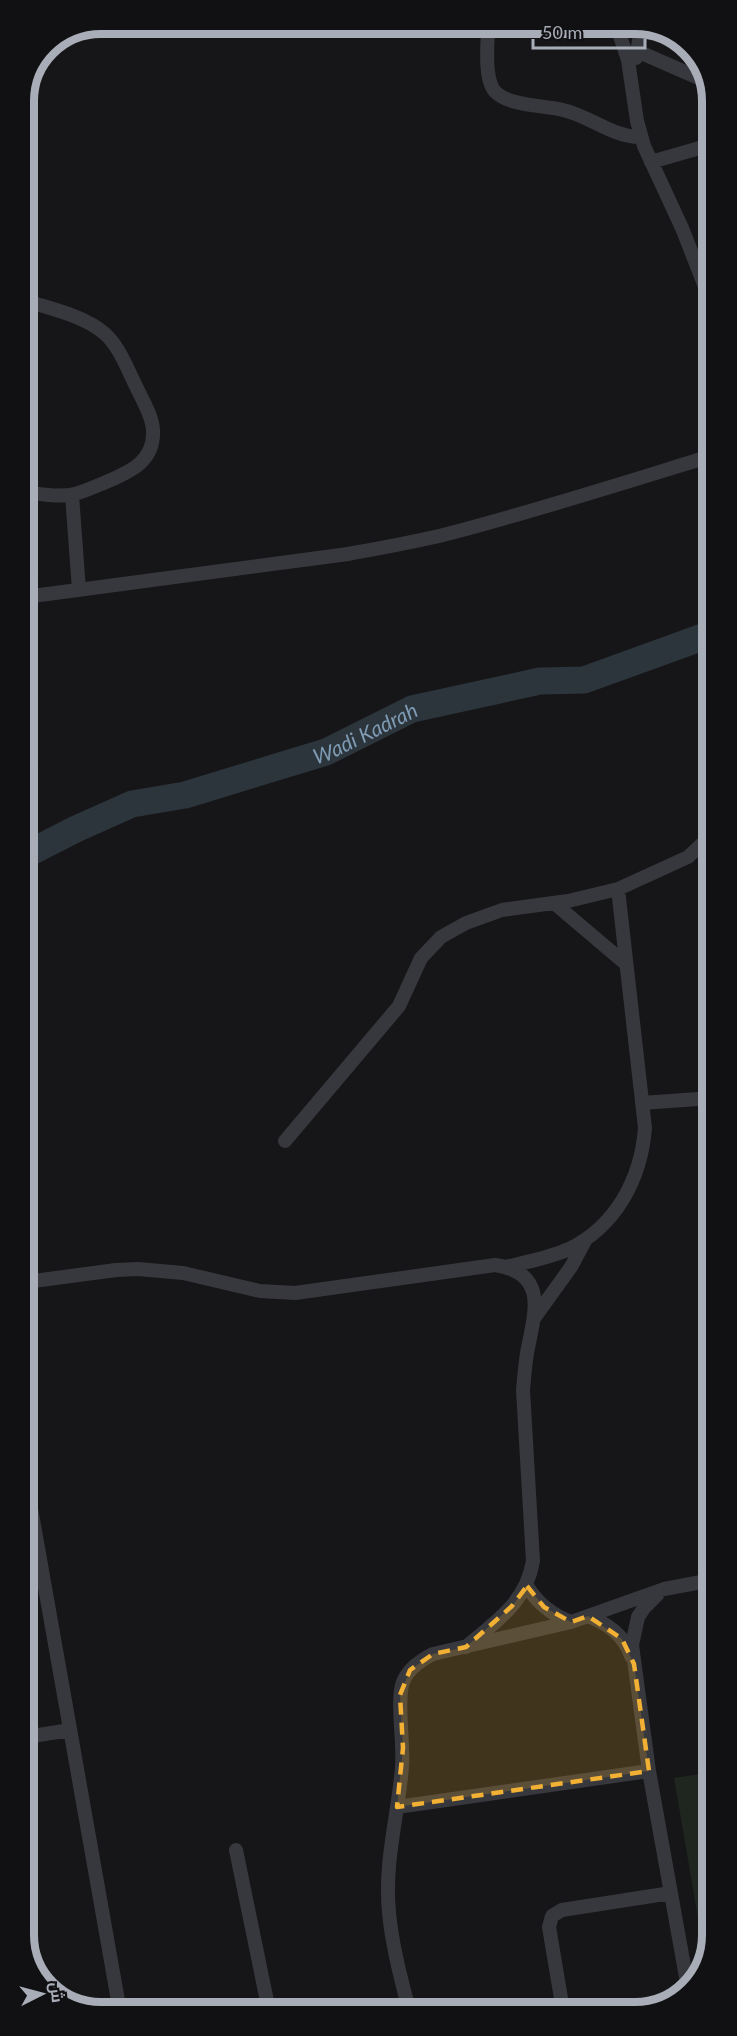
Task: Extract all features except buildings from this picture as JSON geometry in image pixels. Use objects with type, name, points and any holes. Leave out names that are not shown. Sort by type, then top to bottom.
[{"type":"street","points":[[488,35],[488,76],[492,87],[500,96],[511,101],[565,111],[585,117],[620,134],[641,137]]},
{"type":"street","points":[[620,35],[631,78],[641,137],[702,279]]},
{"type":"street","points":[[631,78],[640,35]]},
{"type":"street","points":[[637,51],[698,78]]},
{"type":"street","points":[[651,162],[702,147]]},
{"type":"street","points":[[35,304],[93,325],[105,334],[123,358],[151,421],[153,432],[148,454],[132,471],[72,495],[35,493]]},
{"type":"street","points":[[35,596],[348,554],[446,535],[702,459]]},
{"type":"street","points":[[72,495],[79,590]]},
{"type":"street","points":[[285,1141],[399,1006],[422,958],[453,929],[484,916],[520,907],[554,903],[618,889],[688,857],[702,844]]},
{"type":"street","points":[[535,1317],[571,1267],[586,1239],[617,1209],[638,1171],[643,1150],[645,1128],[618,889]]},
{"type":"street","points":[[554,903],[626,964]]},
{"type":"street","points":[[642,1103],[702,1099]]},
{"type":"street","points":[[506,1267],[547,1257],[586,1239]]},
{"type":"street","points":[[34,1281],[138,1269],[183,1273],[260,1291],[295,1293],[495,1265],[506,1267],[525,1278],[535,1298],[535,1317],[525,1365],[523,1390],[533,1555],[531,1574],[527,1586],[512,1606],[466,1647]]},
{"type":"street","points":[[34,1527],[118,2001]]},
{"type":"street","points":[[407,2002],[393,1946],[388,1911],[388,1876],[402,1768],[400,1695],[410,1670],[420,1660],[433,1654],[572,1622],[664,1589],[702,1582]]},
{"type":"street","points":[[527,1586],[544,1607],[572,1622]]},
{"type":"street","points":[[664,1589],[652,1599],[638,1617],[633,1635],[634,1664],[649,1771],[686,1978]]},
{"type":"street","points":[[588,1616],[607,1625],[622,1639],[634,1664]]},
{"type":"street","points":[[34,1736],[70,1730]]},
{"type":"street","points":[[397,1807],[649,1771]]},
{"type":"street","points":[[237,1850],[267,2001]]},
{"type":"street","points":[[562,2002],[549,1927],[552,1916],[562,1910],[671,1893]]},
{"type":"highlighted area","points":[[527,1586],[544,1607],[571,1622],[588,1616],[622,1639],[634,1664],[649,1771],[397,1807],[403,1748],[400,1695],[410,1670],[433,1654],[466,1647],[512,1606]]},
{"type":"shaded area","points":[[702,1774],[702,1939],[674,1778]]},
{"type":"waterway","name":"Wadi Kadrah","points":[[35,850],[132,804],[185,795],[326,752],[412,709],[540,681],[584,680],[702,637]]}]
